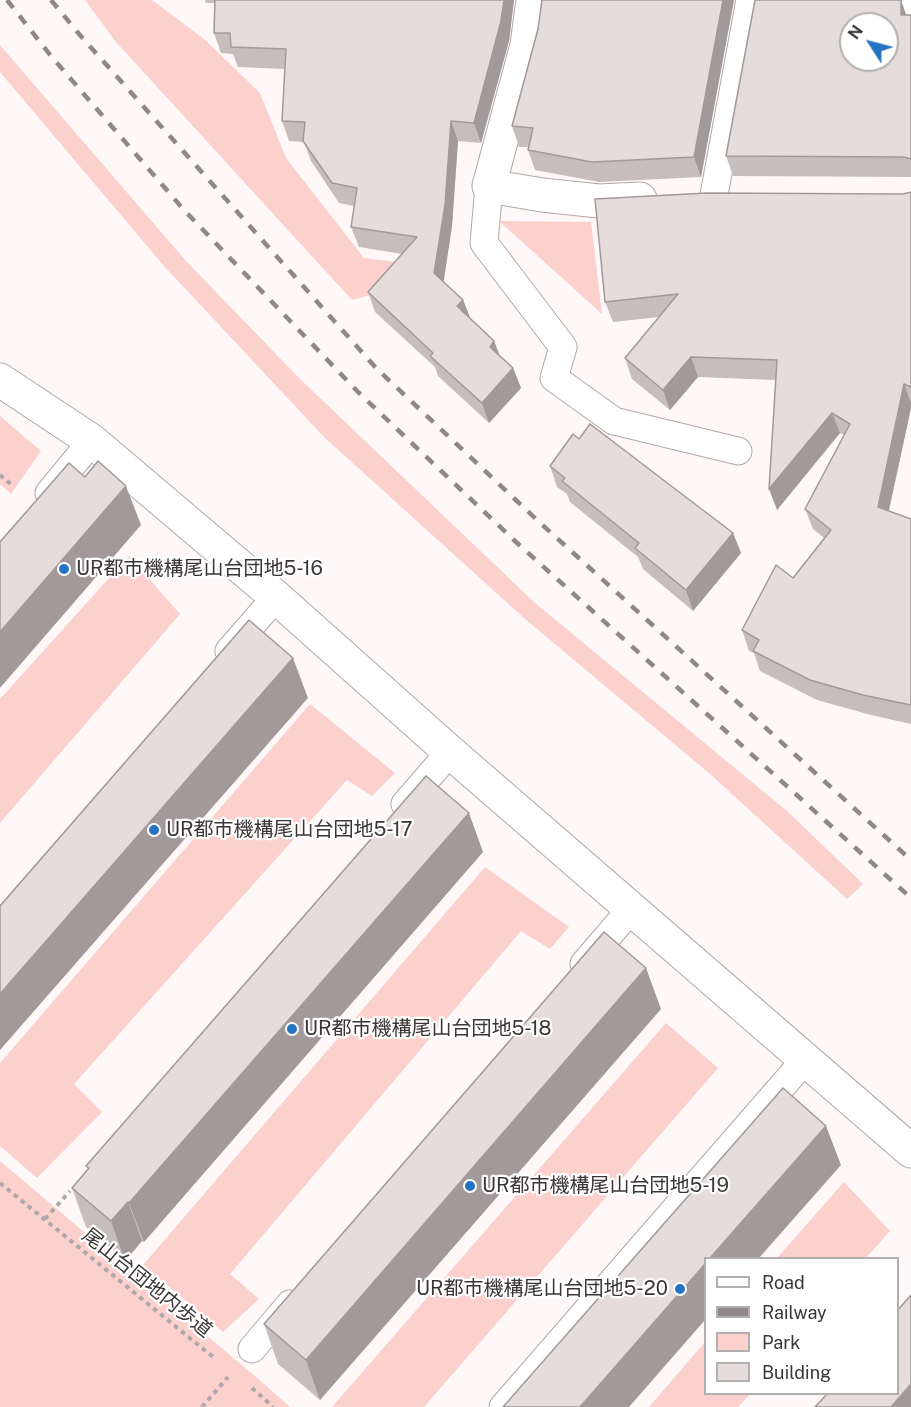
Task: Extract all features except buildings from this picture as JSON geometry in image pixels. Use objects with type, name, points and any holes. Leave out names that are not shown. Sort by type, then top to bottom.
[{"type":"street","points":[[533,0],[526,45],[489,186],[599,201],[749,195]]},
{"type":"street","points":[[0,380],[92,441],[276,597],[450,752],[911,1151]]},
{"type":"lane","points":[[714,195],[757,3]]},
{"type":"lane","points":[[842,4],[911,4]]},
{"type":"lane","points":[[489,186],[484,243],[563,347],[554,378],[614,421],[738,452]]},
{"type":"lane","points":[[30,515],[92,441]]},
{"type":"lane","points":[[214,667],[276,597]]},
{"type":"lane","points":[[388,824],[450,752]]},
{"type":"lane","points":[[570,980],[632,908]]},
{"type":"lane","points":[[503,1407],[805,1060]]},
{"type":"lane","points":[[252,1349],[306,1286]]},
{"type":"path","name":"尾山台団地内歩道","points":[[0,1183],[214,1358]]},
{"type":"path","points":[[45,1219],[70,1191]]},
{"type":"path","points":[[202,1407],[232,1372]]},
{"type":"path","points":[[247,1384],[273,1407]]},
{"type":"green space","points":[[85,0],[152,0],[204,39],[260,93],[286,158],[364,258],[412,264],[397,288],[352,300],[116,42]]},
{"type":"green space","points":[[0,45],[186,261],[299,378],[535,603],[787,811],[863,884],[847,899],[710,774],[524,618],[324,437],[164,266],[0,72]]},
{"type":"green space","points":[[499,221],[591,222],[602,314]]},
{"type":"green space","points":[[0,416],[41,451],[11,494],[0,484]]},
{"type":"green space","points":[[129,556],[180,614],[0,823],[0,699]]},
{"type":"green space","points":[[310,704],[395,773],[372,796],[347,780],[74,1084],[102,1112],[37,1178],[0,1146],[0,1063]]},
{"type":"green space","points":[[485,867],[569,927],[550,949],[521,931],[230,1274],[259,1299],[223,1332],[143,1265]]},
{"type":"green space","points":[[666,1023],[718,1068],[424,1407],[332,1407]]},
{"type":"green space","points":[[0,1161],[263,1383],[290,1407],[0,1407]]},
{"type":"green space","points":[[844,1182],[890,1231],[867,1257],[778,1257]]},
{"type":"green space","points":[[704,1343],[704,1395],[749,1395],[738,1407],[649,1407]]},
{"type":"railway","points":[[7,0],[51,56],[184,210],[359,393],[516,542],[911,898]]},
{"type":"railway","points":[[51,0],[376,368],[537,520],[911,860]]},
{"type":"place","name":"UR都市機構尾山台団地5-16","points":[[64,569]]},
{"type":"place","name":"UR都市機構尾山台団地5-17","points":[[154,830]]},
{"type":"place","name":"UR都市機構尾山台団地5-18","points":[[292,1029]]},
{"type":"place","name":"UR都市機構尾山台団地5-19","points":[[470,1186]]},
{"type":"place","name":"UR都市機構尾山台団地5-20","points":[[680,1289]]}]
